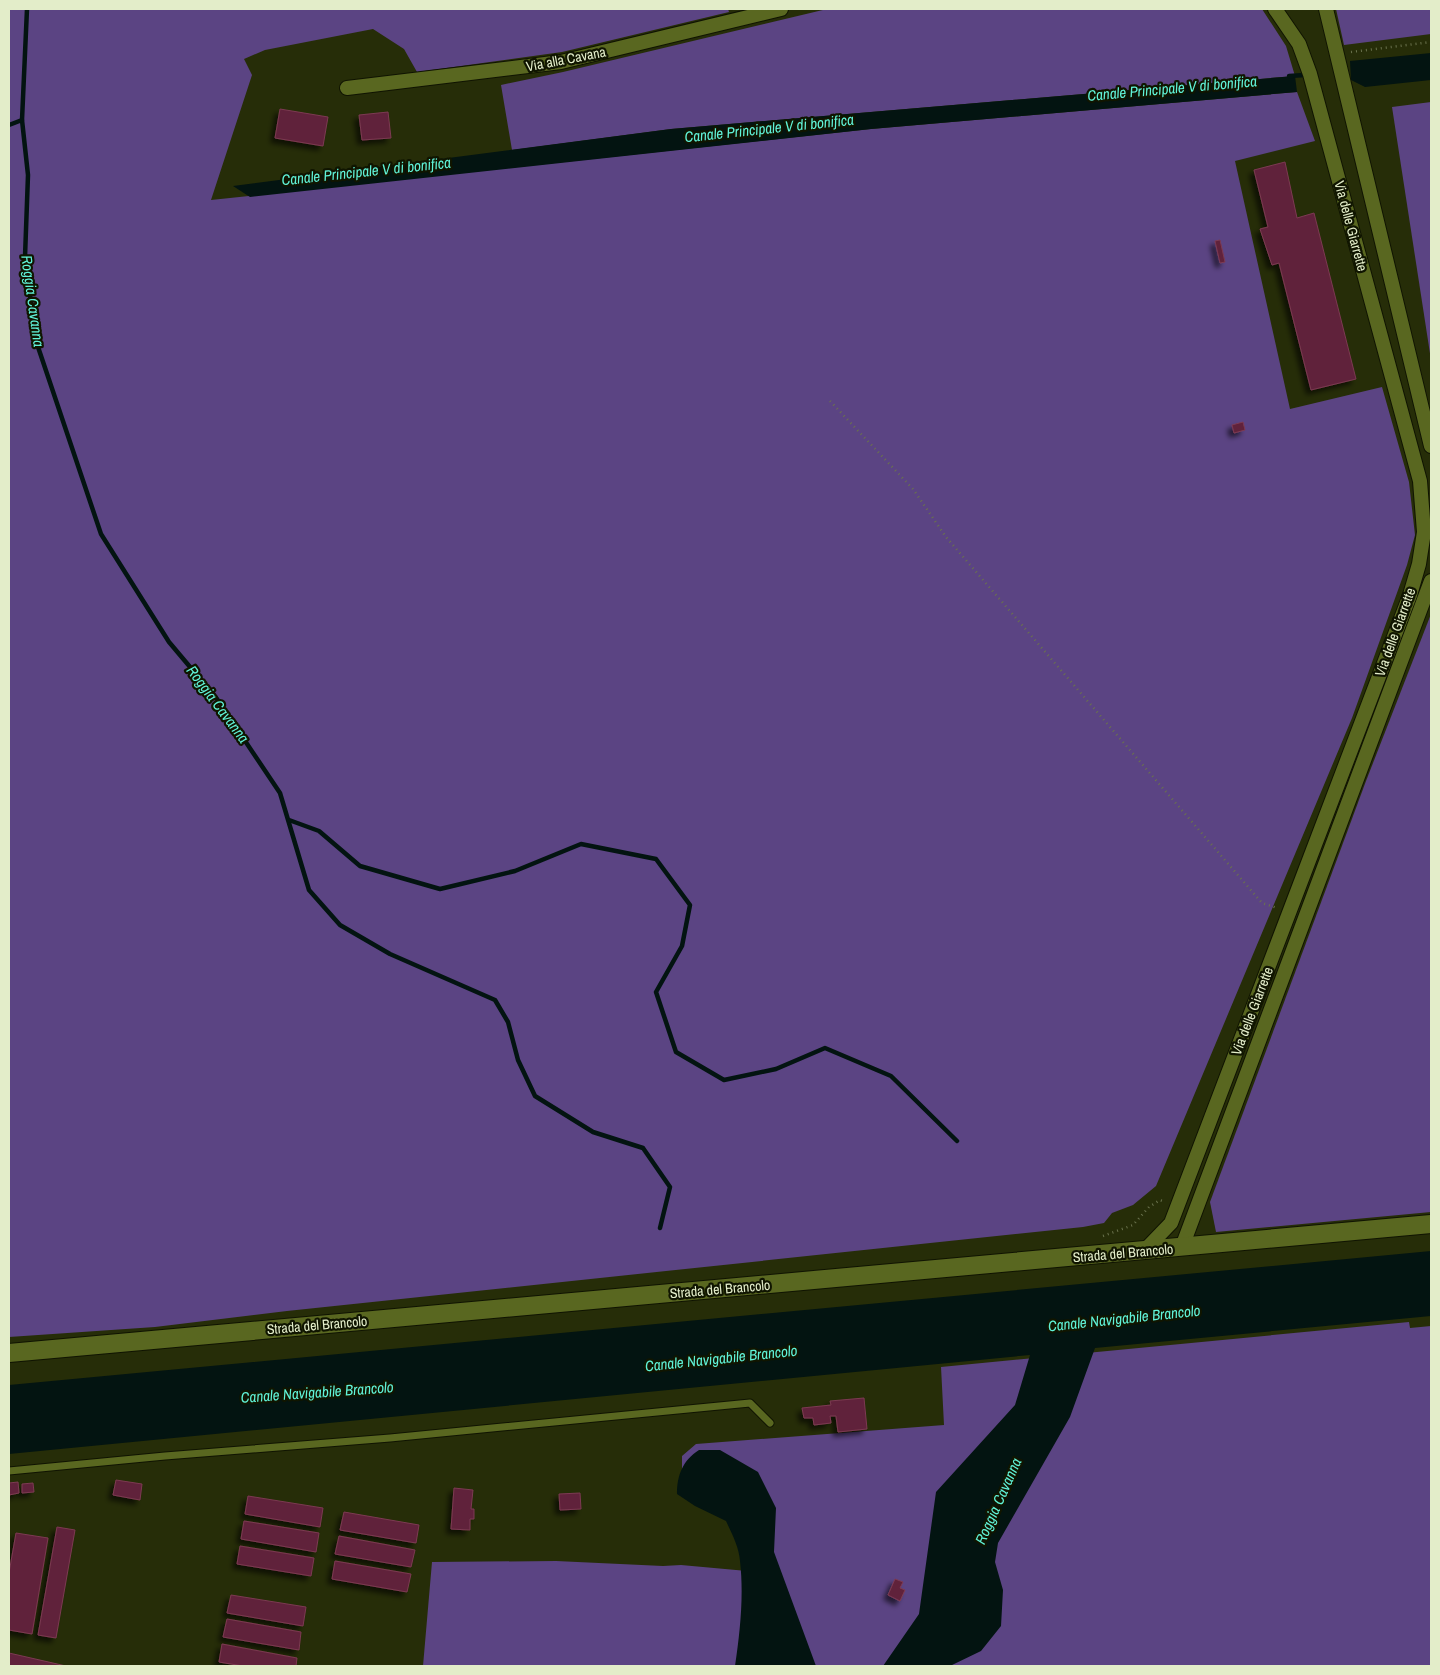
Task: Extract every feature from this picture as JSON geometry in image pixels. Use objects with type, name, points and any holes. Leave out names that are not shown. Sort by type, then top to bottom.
[{"type":"street","name":"Via alla Cavana","points":[[347,88],[561,62],[738,14],[781,9]]},
{"type":"street","name":"Via delle Giarrette","points":[[1152,1250],[1171,1223],[1290,914],[1410,595],[1419,564],[1424,532],[1418,472],[1310,74],[1299,44],[1275,9]]},
{"type":"street","points":[[1288,26],[1293,9]]},
{"type":"street","name":"Via delle Giarrette","points":[[1324,12],[1337,54],[1431,446]]},
{"type":"street","name":"Via delle Giarrette","points":[[1182,1247],[1431,581]]},
{"type":"street","points":[[1191,1222],[1197,1236],[1207,1245]]},
{"type":"street","name":"Strada del Brancolo","points":[[9,1353],[1431,1224]]},
{"type":"lane","points":[[9,1472],[750,1403],[770,1423]]},
{"type":"path","points":[[1337,54],[1431,42]]},
{"type":"path","points":[[830,400],[913,489],[946,537],[1262,903],[1290,914]]},
{"type":"shaded area","points":[[9,9],[728,9],[729,12],[562,52],[417,72],[404,49],[373,29],[265,50],[244,59],[252,75],[211,200],[871,129],[1297,92],[1315,141],[1235,161],[1290,409],[1382,387],[1409,482],[1415,535],[1407,565],[1352,718],[1156,1186],[1133,1205],[1112,1213],[1104,1223],[1083,1227],[287,1311],[155,1327],[9,1337]]},
{"type":"shaded area","points":[[827,9],[1262,9],[1286,46],[1295,76],[671,129],[512,150],[501,85]]},
{"type":"shaded area","points":[[1336,9],[1431,9],[1431,34],[1344,45]]},
{"type":"shaded area","points":[[1431,102],[1431,360],[1392,107]]},
{"type":"shaded area","points":[[1431,614],[1431,1212],[1216,1232],[1210,1202],[1366,781]]},
{"type":"shaded area","points":[[1409,1322],[1410,1328],[1431,1326],[1431,1666],[423,1666],[432,1562],[556,1561],[663,1566],[681,1565],[747,1571],[747,1533],[682,1471],[682,1456],[696,1444],[944,1425],[941,1367]]},
{"type":"water","points":[[1431,53],[1431,80],[1365,87],[1351,80],[1350,61]]},
{"type":"water","points":[[1295,76],[1297,92],[871,129],[250,197],[233,186],[671,129]]},
{"type":"water","name":"Canale Navigabile Brancolo","points":[[1431,1251],[1431,1316],[1095,1348],[1070,1417],[998,1543],[995,1562],[1003,1590],[1001,1626],[981,1651],[950,1666],[883,1666],[919,1614],[936,1492],[1015,1405],[1030,1355],[9,1454],[9,1385]]},
{"type":"water","points":[[699,1450],[720,1450],[758,1472],[776,1508],[774,1552],[816,1666],[735,1666],[741,1601],[741,1574],[737,1546],[726,1521],[695,1506],[677,1494],[678,1481],[685,1463]]},
{"type":"building","points":[[280,109],[328,117],[323,146],[275,138]]},
{"type":"building","points":[[388,112],[391,138],[362,140],[359,115]]},
{"type":"building","points":[[1285,162],[1297,218],[1314,213],[1356,379],[1311,390],[1279,263],[1272,265],[1260,229],[1268,227],[1254,170]]},
{"type":"building","points":[[1220,240],[1225,262],[1220,263],[1215,241]]},
{"type":"building","points":[[1243,422],[1245,430],[1234,433],[1232,425]]},
{"type":"building","points":[[864,1398],[867,1429],[838,1432],[836,1416],[830,1416],[831,1423],[814,1425],[813,1418],[804,1418],[802,1408],[831,1405],[830,1401]]},
{"type":"building","points":[[116,1480],[142,1484],[140,1500],[113,1495]]},
{"type":"building","points":[[18,1482],[19,1493],[9,1495],[9,1483]]},
{"type":"building","points":[[33,1483],[34,1492],[22,1493],[22,1484]]},
{"type":"building","points":[[454,1488],[473,1490],[471,1509],[474,1509],[474,1519],[470,1519],[470,1530],[451,1529]]},
{"type":"building","points":[[580,1493],[581,1509],[560,1510],[559,1494]]},
{"type":"building","points":[[248,1496],[323,1508],[320,1527],[245,1514]]},
{"type":"building","points":[[344,1512],[419,1525],[416,1543],[340,1530]]},
{"type":"building","points":[[244,1521],[319,1533],[316,1552],[241,1539]]},
{"type":"building","points":[[57,1527],[75,1530],[56,1638],[38,1635]]},
{"type":"building","points":[[16,1533],[48,1538],[32,1634],[9,1630],[9,1573]]},
{"type":"building","points":[[339,1536],[415,1550],[411,1567],[335,1554]]},
{"type":"building","points":[[240,1546],[314,1558],[311,1576],[237,1564]]},
{"type":"building","points":[[335,1561],[411,1574],[407,1592],[332,1579]]},
{"type":"building","points":[[895,1579],[903,1582],[900,1588],[905,1590],[900,1601],[888,1595]]},
{"type":"building","points":[[231,1595],[306,1607],[303,1626],[227,1613]]},
{"type":"building","points":[[227,1619],[301,1632],[299,1650],[223,1637]]},
{"type":"building","points":[[222,1644],[297,1658],[296,1666],[243,1666],[219,1662]]},
{"type":"building","points":[[9,1653],[66,1666],[9,1666]]},
{"type":"waterway","name":"Roggia Cavanna","points":[[27,9],[22,120],[28,175],[25,257],[36,341],[101,534],[169,642],[217,699],[280,793],[309,890],[340,925],[390,954],[495,1000],[508,1022],[518,1060],[535,1096],[593,1132],[643,1148],[670,1187],[660,1228]]},
{"type":"waterway","name":"Canale Principale V di bonifica","points":[[1289,76],[1305,75]]},
{"type":"waterway","points":[[9,125],[22,120]]},
{"type":"waterway","points":[[289,820],[319,831],[360,866],[440,889],[515,871],[581,844],[656,859],[690,905],[682,946],[656,992],[676,1052],[724,1080],[776,1069],[825,1048],[891,1076],[957,1141]]}]
